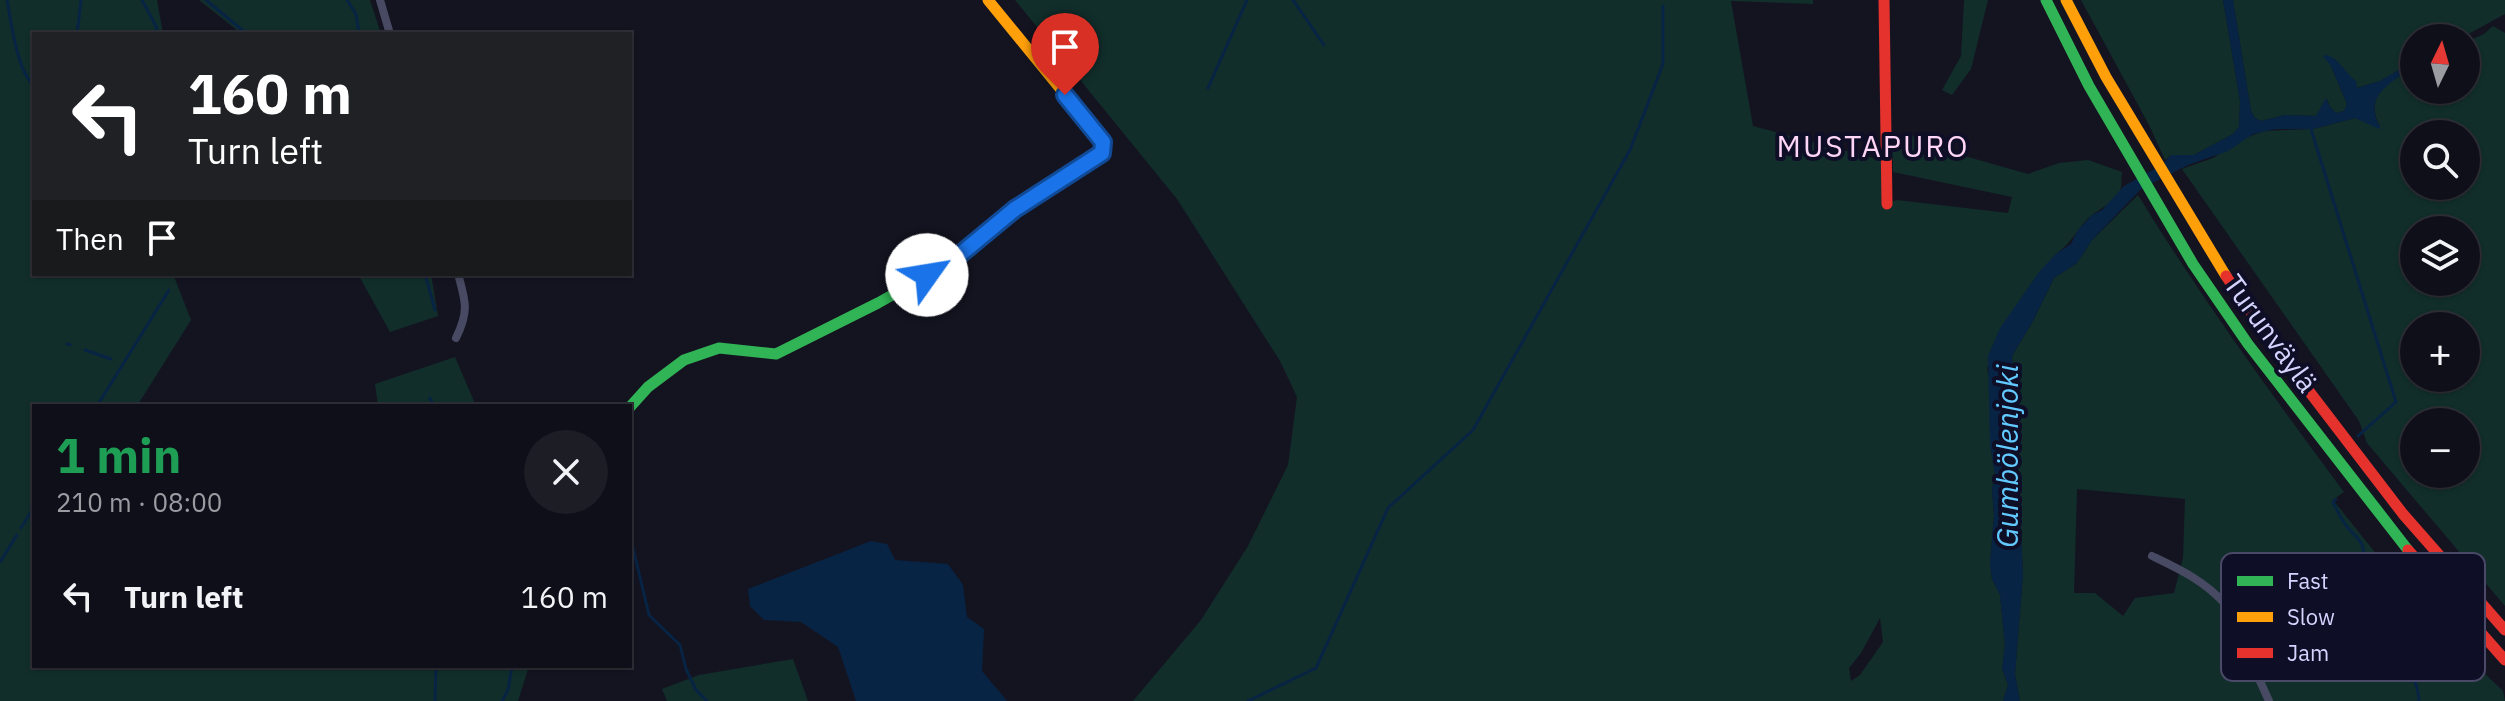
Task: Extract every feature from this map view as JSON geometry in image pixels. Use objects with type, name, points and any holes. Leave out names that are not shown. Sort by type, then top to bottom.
[{"type":"main road","points":[[632,405],[648,387],[684,360],[719,348],[776,354],[878,303],[951,262],[1015,209],[1102,153],[1103,142],[988,0]]},
{"type":"main road","points":[[1884,0],[1887,204]]},
{"type":"main road","name":"Turunväylä","points":[[2046,0],[2089,86],[2193,264],[2316,436],[2411,553]]},
{"type":"main road","name":"Turunväylä","points":[[2066,0],[2106,77],[2179,200],[2266,335],[2331,424],[2437,553]]},
{"type":"main road","name":"Turunväylä","points":[[2485,607],[2505,630]]},
{"type":"main road","name":"Turunväylä","points":[[2485,637],[2505,660]]},
{"type":"street","points":[[380,0],[389,32]]},
{"type":"street","points":[[456,338],[465,320],[466,302],[459,276]]},
{"type":"street","points":[[2152,556],[2188,574],[2221,600]]},
{"type":"street","points":[[2260,681],[2269,701]]},
{"type":"green space","points":[[0,0],[157,0],[163,32],[32,32],[32,276],[174,276],[191,320],[138,404],[32,404],[32,668],[528,668],[518,701],[0,701]]},
{"type":"green space","points":[[199,0],[370,0],[380,32],[239,32]]},
{"type":"green space","points":[[1015,0],[1813,0],[1813,4],[1731,1],[1753,126],[1888,162],[1888,203],[1897,200],[2008,213],[2012,197],[1893,172],[1892,135],[1938,138],[1947,151],[2028,174],[2059,163],[2088,160],[2122,172],[2121,189],[2117,195],[2086,221],[2057,253],[1987,368],[1990,383],[1990,445],[1995,474],[1990,563],[1992,579],[2000,595],[2005,646],[2002,668],[2008,685],[2003,701],[1133,701],[1201,620],[1248,546],[1288,465],[1297,397],[1280,361],[1177,199]],"holes":[[[1880,618],[1883,642],[1860,675],[1851,681],[1849,668]]]},
{"type":"green space","points":[[1964,0],[1988,0],[1971,69],[1952,95],[1942,90],[1961,56]]},
{"type":"green space","points":[[2081,0],[2223,0],[2240,101],[2239,127],[2233,134],[2194,155],[2171,155],[2165,160]]},
{"type":"green space","points":[[2233,0],[2505,0],[2505,14],[2480,28],[2480,24],[2400,24],[2400,69],[2380,81],[2357,88],[2355,81],[2335,59],[2331,66],[2347,104],[2344,111],[2336,113],[2327,99],[2316,116],[2285,115],[2261,121],[2251,111]]},
{"type":"green space","points":[[2493,26],[2505,33],[2505,606],[2485,582],[2485,553],[2460,553],[2405,488],[2480,488],[2480,408],[2400,408],[2400,482],[2367,443],[2359,421],[2182,169],[2213,158],[2245,138],[2264,131],[2313,129],[2355,118],[2380,126],[2375,106],[2377,97],[2400,77],[2400,104],[2480,104],[2480,36]]},
{"type":"green space","points":[[2138,195],[2212,309],[2344,492],[2333,500],[2376,553],[2221,553],[2221,681],[2485,681],[2485,674],[2503,691],[2505,701],[2020,701],[2015,674],[2023,574],[2012,356],[2054,278],[2077,263],[2092,240]],"holes":[[[2077,489],[2185,499],[2183,558],[2174,593],[2135,598],[2123,616],[2095,593],[2074,593]]]},
{"type":"green space","points":[[359,276],[431,276],[438,316],[390,332]]},
{"type":"green space","points":[[455,357],[475,404],[378,404],[375,384]]},
{"type":"green space","points":[[793,659],[808,701],[667,701],[662,689],[699,675]]},
{"type":"water","name":"Gumbölenjoki","points":[[2223,0],[2233,0],[2251,111],[2261,121],[2285,115],[2316,116],[2326,98],[2336,113],[2344,111],[2347,104],[2331,66],[2323,56],[2338,62],[2356,81],[2357,88],[2380,81],[2400,69],[2400,77],[2377,98],[2375,116],[2379,129],[2355,118],[2313,129],[2276,129],[2253,134],[2228,151],[2188,165],[2141,189],[2092,240],[2077,263],[2054,278],[2012,356],[2023,574],[2015,674],[2020,701],[2003,701],[2008,685],[2002,668],[2005,646],[2000,595],[1992,579],[1990,563],[1995,474],[1990,445],[1988,356],[2000,328],[2039,272],[2057,253],[2071,244],[2078,230],[2092,215],[2102,210],[2124,186],[2162,165],[2171,155],[2194,155],[2233,134],[2239,127],[2240,101]]},
{"type":"water","points":[[871,541],[887,544],[895,560],[948,564],[963,585],[967,617],[984,629],[982,671],[1007,701],[856,701],[838,647],[801,622],[764,620],[750,606],[748,589]]},
{"type":"waterway","points":[[7,0],[19,58],[32,83]]},
{"type":"waterway","points":[[77,32],[81,0]]},
{"type":"waterway","points":[[142,0],[157,28],[155,32]]},
{"type":"waterway","points":[[206,0],[245,32]]},
{"type":"waterway","points":[[347,0],[356,14],[359,32]]},
{"type":"waterway","points":[[1208,88],[1247,0]]},
{"type":"waterway","points":[[1293,0],[1324,45]]},
{"type":"waterway","points":[[1248,701],[1316,668],[1388,508],[1473,430],[1630,150],[1663,64],[1663,6]]},
{"type":"waterway","points":[[2310,126],[2396,402],[2358,436]]},
{"type":"waterway","points":[[426,276],[435,310]]},
{"type":"waterway","points":[[98,404],[169,290]]},
{"type":"waterway","points":[[85,350],[111,359]]},
{"type":"waterway","points":[[430,398],[432,404]]},
{"type":"waterway","points":[[2336,499],[2333,502],[2362,545],[2364,553]]},
{"type":"waterway","points":[[21,528],[32,510]]},
{"type":"waterway","points":[[0,562],[17,535]]},
{"type":"waterway","points":[[633,548],[649,615],[680,645],[696,690],[707,701]]},
{"type":"waterway","points":[[435,701],[436,668]]},
{"type":"waterway","points":[[502,701],[508,690],[512,668]]},
{"type":"waterway","points":[[2415,681],[2419,701]]},
{"type":"traffic: fast","points":[[2046,0],[2089,86],[2193,264],[2248,344],[2408,550]]},
{"type":"traffic: fast","points":[[632,405],[648,387],[684,360],[719,348],[776,354],[951,262],[1015,209],[1102,153],[1103,142],[1081,114]]},
{"type":"traffic: slow","points":[[988,0],[1081,114]]},
{"type":"traffic: slow","points":[[2066,0],[2106,77],[2226,276]]},
{"type":"traffic: jam","points":[[1884,0],[1887,204]]},
{"type":"traffic: jam","points":[[2226,276],[2266,335],[2403,514],[2437,553]]},
{"type":"traffic: jam","points":[[2485,607],[2505,630]]},
{"type":"traffic: jam","points":[[2485,637],[2505,660]]},
{"type":"district","name":"MUSTAPURO","points":[[1873,145]]},
{"type":"route","points":[[927,275],[951,262],[1015,209],[1102,153],[1103,142],[1065,95]]}]
